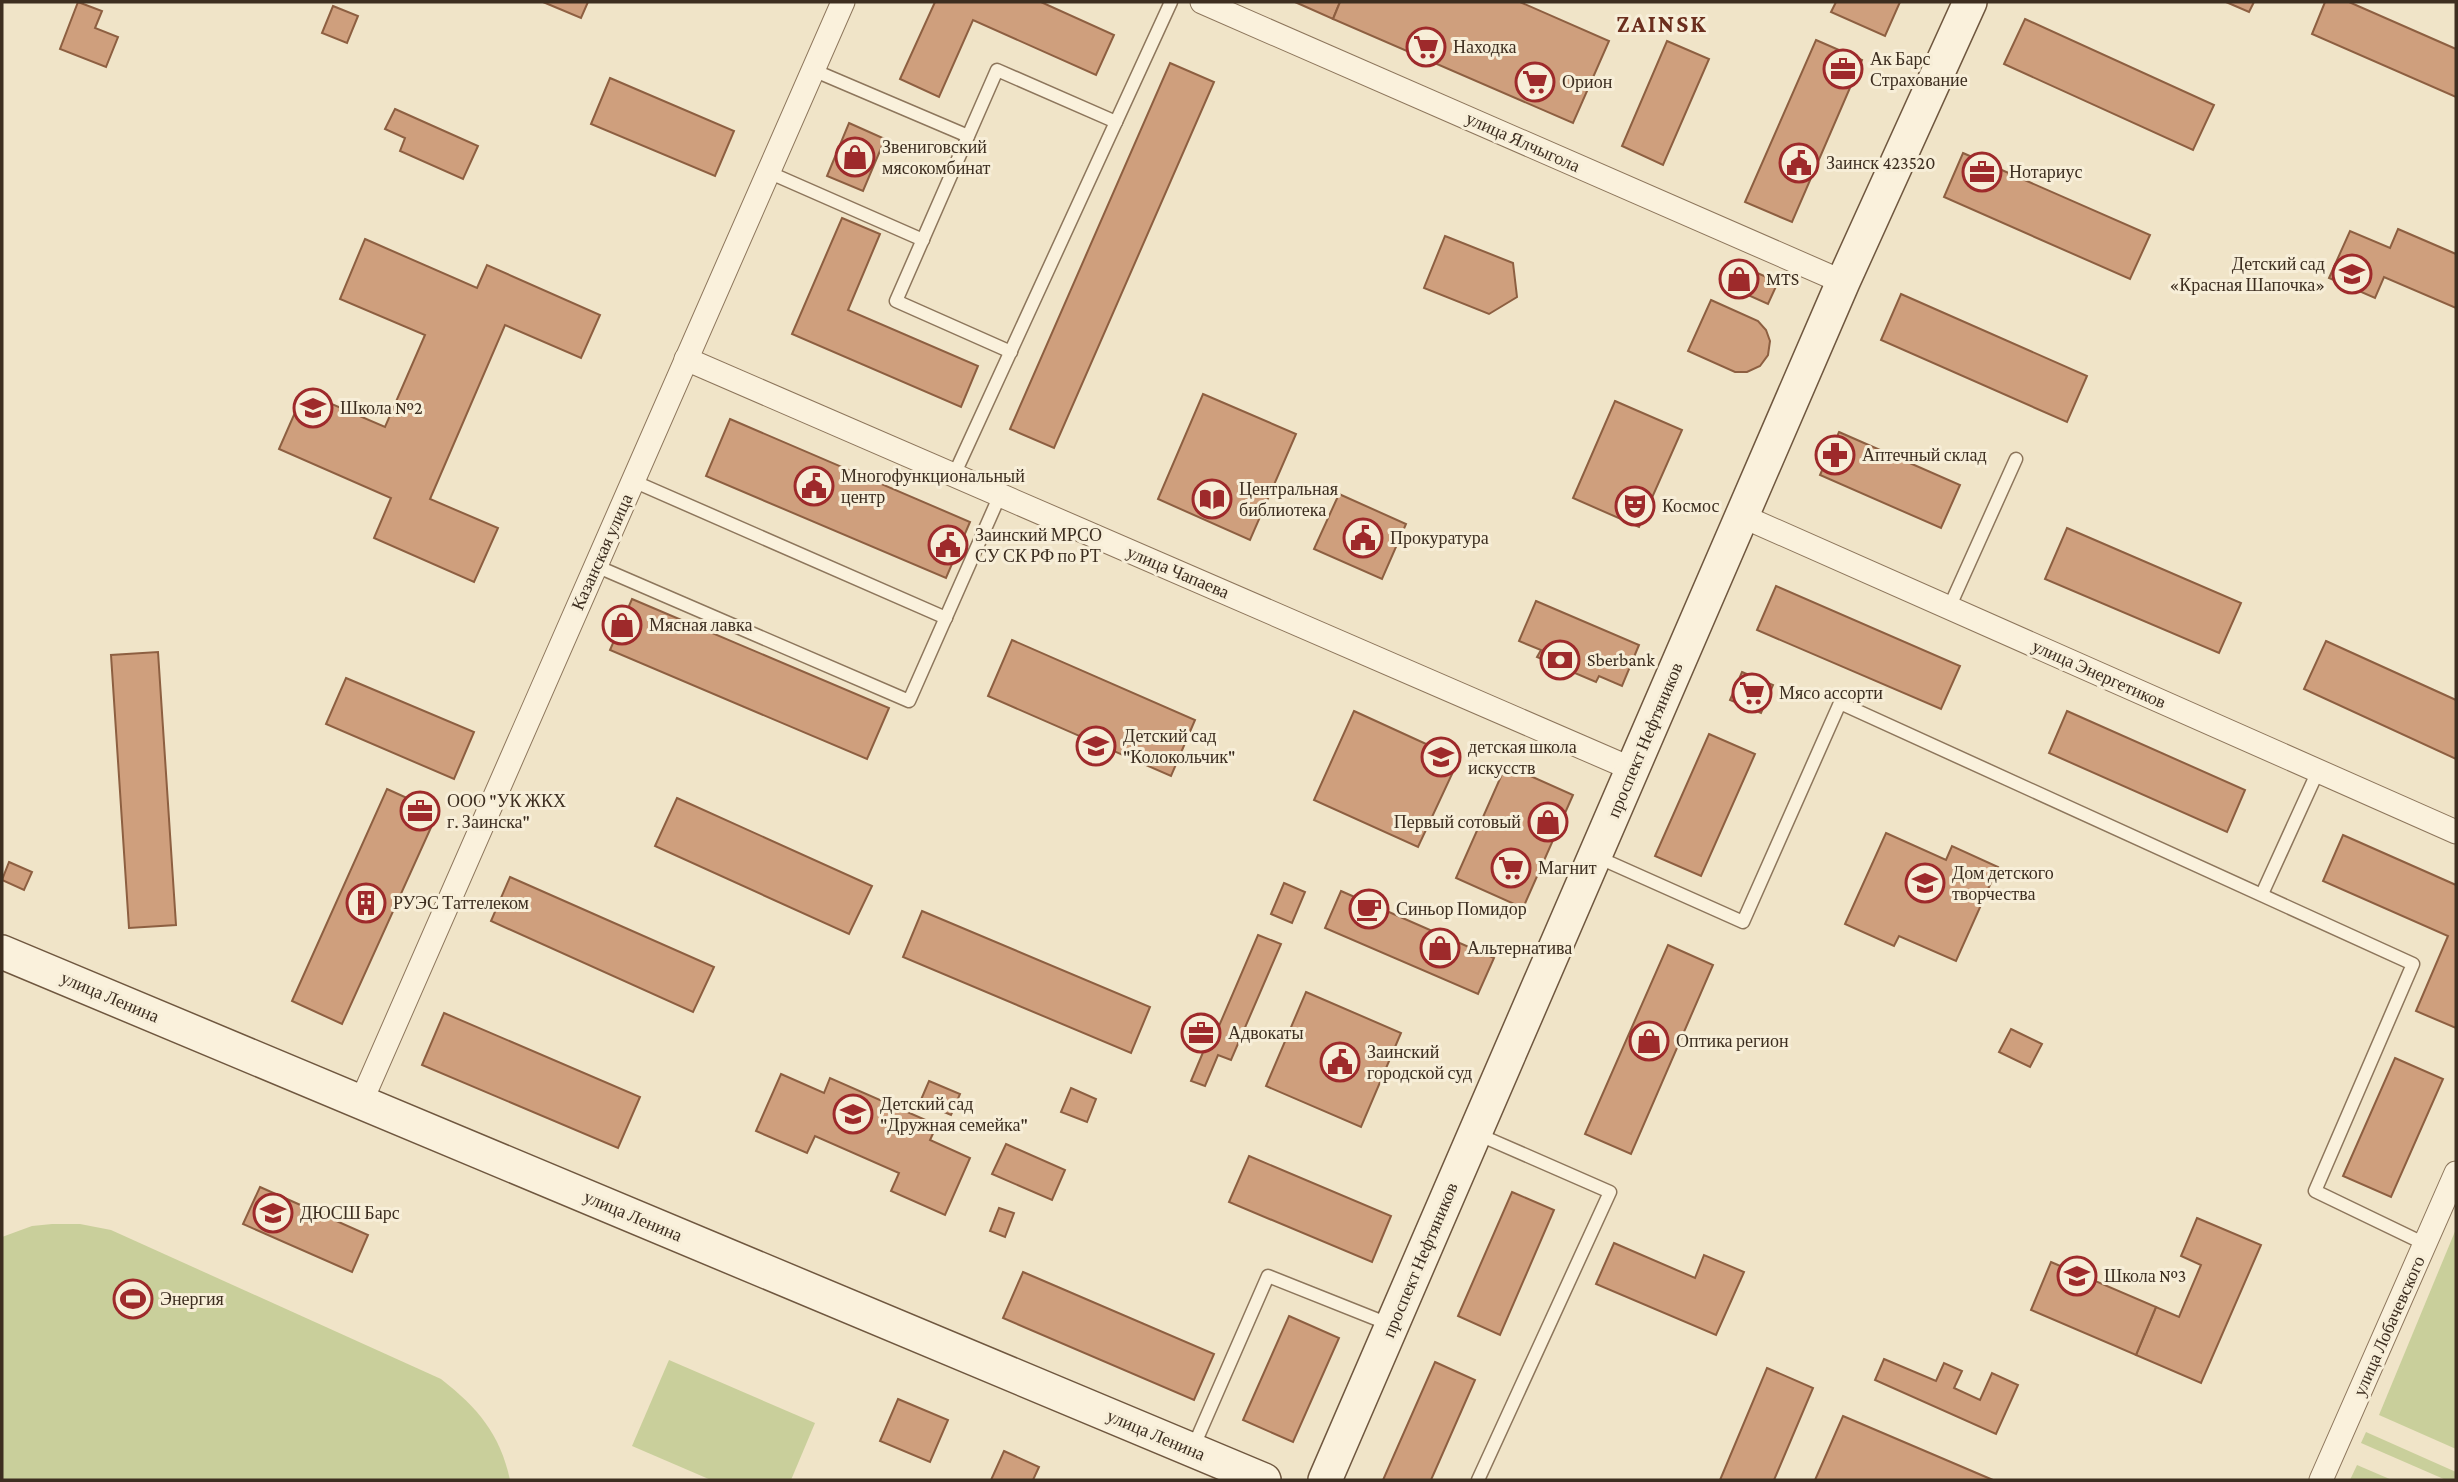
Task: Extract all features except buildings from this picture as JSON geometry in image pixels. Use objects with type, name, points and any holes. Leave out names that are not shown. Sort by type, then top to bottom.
[{"type":"main road","name":"проспект Нефтяников","points":[[1325,1480],[1843,282],[1970,2]]},
{"type":"main road","name":"улица Ленина","points":[[2,952],[1264,1480]]},
{"type":"street","name":"Казанская улица","points":[[361,1102],[843,2]]},
{"type":"street","name":"улица Ялчыгола","points":[[1202,2],[1843,282]]},
{"type":"street","name":"улица Чапаева","points":[[687,359],[1632,769]]},
{"type":"street","name":"улица Энергетиков","points":[[1742,516],[2456,832]]},
{"type":"street","name":"улица Лобачевского","points":[[2321,1480],[2456,1173]]},
{"type":"lane","points":[[954,475],[1171,2]]},
{"type":"lane","points":[[813,70],[968,136]]},
{"type":"lane","points":[[1011,352],[896,301],[997,70],[1116,122]]},
{"type":"lane","points":[[768,172],[923,240]]},
{"type":"lane","points":[[1949,608],[2016,459]]},
{"type":"lane","points":[[633,481],[946,618]]},
{"type":"lane","points":[[596,566],[909,701],[1000,495]]},
{"type":"lane","points":[[1595,856],[1743,922],[1840,704],[2413,964],[2315,1191],[2425,1244]]},
{"type":"lane","points":[[2262,894],[2318,771]]},
{"type":"lane","points":[[1475,1133],[1610,1192],[1478,1480]]},
{"type":"lane","points":[[1192,1450],[1268,1276],[1392,1325]]},
{"type":"green space","name":"Энергия","points":[[80,1224],[111,1230],[441,1379],[486,1423],[500,1449],[510,1480],[2,1480],[2,1237],[32,1226]]},
{"type":"green space","points":[[2456,1229],[2456,1449],[2379,1415]]},
{"type":"green space","points":[[669,1360],[815,1423],[791,1480],[711,1480],[632,1446]]},
{"type":"green space","points":[[2366,1432],[2456,1472],[2456,1480],[2446,1480],[2361,1443]]},
{"type":"green space","points":[[2357,1465],[2392,1480],[2350,1480]]},
{"type":"place","name":"Находка","points":[[1426,47]]},
{"type":"place","name":"Ак Барс Страхование","points":[[1843,69]]},
{"type":"place","name":"Орион","points":[[1535,82]]},
{"type":"place","name":"Звениговский мясокомбинат","points":[[855,157]]},
{"type":"place","name":"Заинск 423520","points":[[1799,163]]},
{"type":"place","name":"Нотариус","points":[[1982,172]]},
{"type":"place","name":"Детский сад «Красная Шапочка»","points":[[2352,274]]},
{"type":"place","name":"MTS","points":[[1739,279]]},
{"type":"place","name":"Школа №2","points":[[313,408]]},
{"type":"place","name":"Аптечный склад","points":[[1835,455]]},
{"type":"place","name":"Многофункциональный центр","points":[[814,486]]},
{"type":"place","name":"Центральная библиотека","points":[[1212,499]]},
{"type":"place","name":"Космос","points":[[1635,506]]},
{"type":"place","name":"Прокуратура","points":[[1363,538]]},
{"type":"place","name":"Заинский МРСО СУ СК РФ по РТ","points":[[948,545]]},
{"type":"place","name":"Мясная лавка","points":[[622,625]]},
{"type":"place","name":"Sberbank","points":[[1560,660]]},
{"type":"place","name":"Мясо ассорти","points":[[1752,693]]},
{"type":"place","name":"Детский сад \"Колокольчик\"","points":[[1096,746]]},
{"type":"place","name":"детская школа искусств","points":[[1441,757]]},
{"type":"place","name":"ООО \"УК ЖКХ г. Заинска\"","points":[[420,811]]},
{"type":"place","name":"Первый сотовый","points":[[1548,822]]},
{"type":"place","name":"Магнит","points":[[1511,868]]},
{"type":"place","name":"Дом детского творчества","points":[[1925,883]]},
{"type":"place","name":"РУЭС Таттелеком","points":[[366,903]]},
{"type":"place","name":"Синьор Помидор","points":[[1369,909]]},
{"type":"place","name":"Альтернатива","points":[[1440,948]]},
{"type":"place","name":"Адвокаты","points":[[1201,1033]]},
{"type":"place","name":"Оптика регион","points":[[1649,1041]]},
{"type":"place","name":"Заинский городской суд","points":[[1340,1062]]},
{"type":"place","name":"Детский сад \"Дружная семейка\"","points":[[853,1114]]},
{"type":"place","name":"ДЮСШ Барс","points":[[273,1213]]},
{"type":"place","name":"Школа №3","points":[[2077,1276]]},
{"type":"place","name":"Энергия","points":[[133,1299]]},
{"type":"district","name":"ZAINSK","points":[[1662,24]]}]
